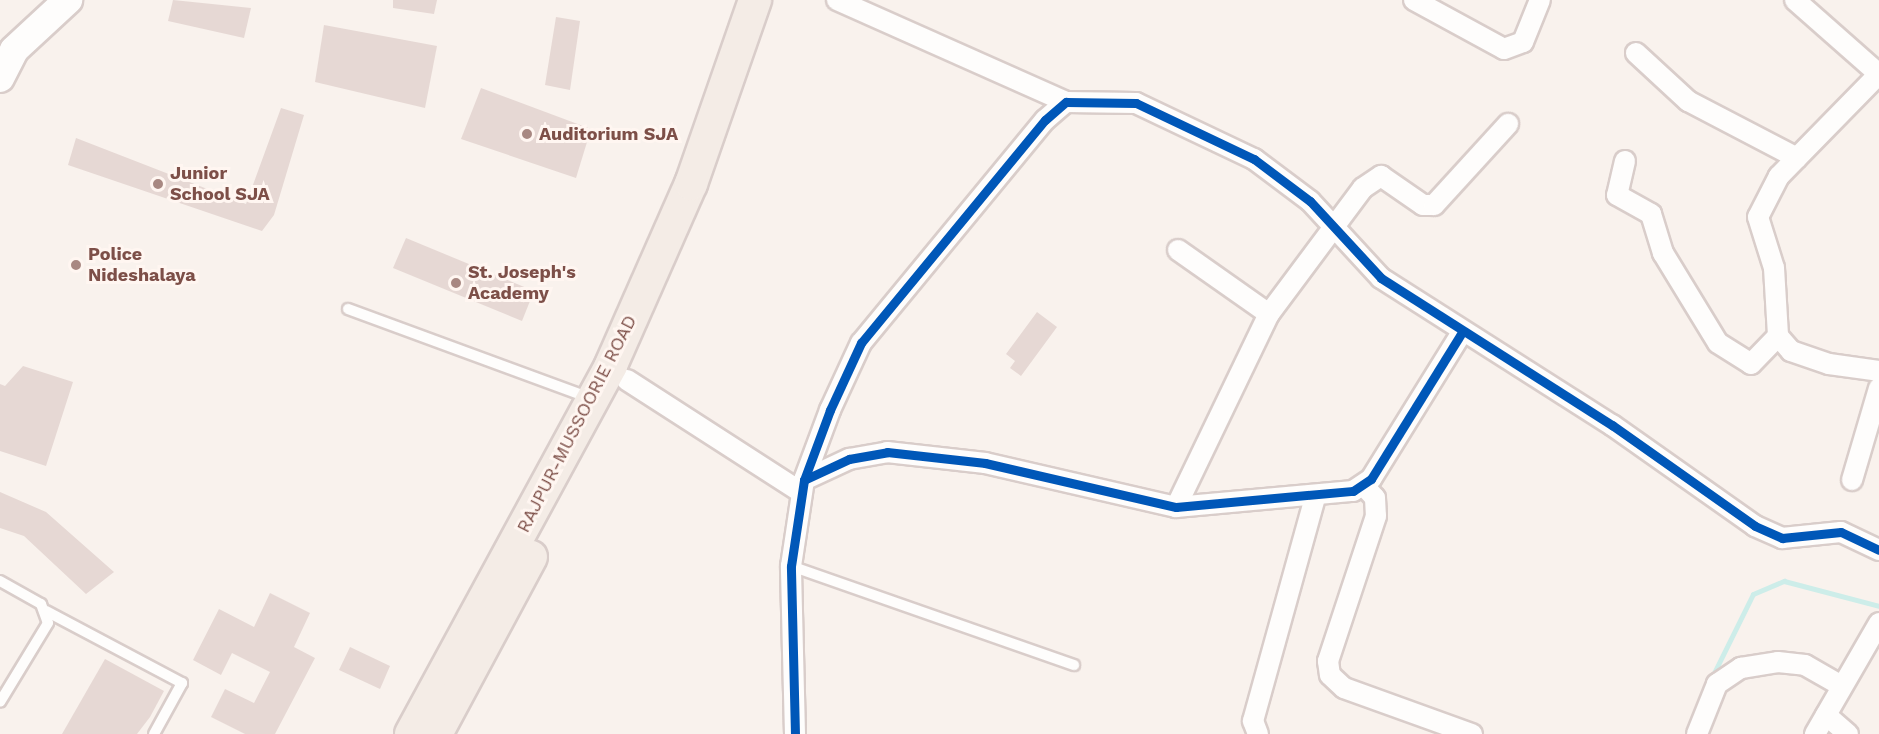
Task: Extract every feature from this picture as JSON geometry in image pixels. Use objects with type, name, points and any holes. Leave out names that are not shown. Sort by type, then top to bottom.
[{"type":"main road","name":"RAJPUR-MUSSOORIE ROAD","points":[[411,734],[593,400],[691,184],[755,0]]},
{"type":"main road","name":"RAJPUR-MUSSOORIE ROAD","points":[[436,734],[627,380],[700,210],[776,0]]},
{"type":"street","points":[[0,78],[14,50],[68,0]]},
{"type":"street","points":[[837,0],[1066,102],[1136,104],[1254,159],[1333,223],[1381,278],[1462,332],[1611,425],[1769,534],[1799,538],[1841,532],[1879,550]]},
{"type":"street","points":[[1414,0],[1504,49],[1523,42],[1540,0]]},
{"type":"street","points":[[1795,0],[1879,74],[1797,158],[1762,200],[1758,217],[1774,268],[1778,336],[1791,351],[1820,361],[1879,371]]},
{"type":"street","points":[[1636,53],[1688,100],[1797,158]]},
{"type":"street","points":[[795,734],[791,566],[803,486],[861,344],[1045,120],[1066,102]]},
{"type":"street","points":[[1176,507],[1269,314],[1333,223],[1381,176],[1423,205],[1434,205],[1508,124]]},
{"type":"street","points":[[1625,161],[1617,195],[1651,214],[1667,261],[1718,343],[1751,364],[1778,336]]},
{"type":"street","points":[[1178,250],[1269,314]]},
{"type":"street","points":[[803,486],[867,455],[927,453],[1176,507],[1315,497],[1364,486],[1462,332]]},
{"type":"street","points":[[627,380],[803,486]]},
{"type":"street","points":[[1852,480],[1879,388]]},
{"type":"street","points":[[1364,486],[1375,498],[1376,516],[1328,661],[1330,675],[1344,688],[1472,734]]},
{"type":"street","points":[[1258,734],[1253,721],[1315,497]]},
{"type":"street","points":[[1815,734],[1840,685],[1876,628]]},
{"type":"street","points":[[1697,734],[1717,684],[1741,668],[1778,662],[1805,665],[1840,685]]},
{"type":"street","points":[[1826,715],[1848,734]]},
{"type":"lane","points":[[348,309],[593,400]]},
{"type":"lane","points":[[791,566],[1074,666]]},
{"type":"lane","points":[[0,581],[46,611],[182,683],[154,734]]},
{"type":"lane","points":[[0,702],[48,623],[46,611]]},
{"type":"building","points":[[173,0],[251,8],[244,38],[168,21]]},
{"type":"building","points":[[393,0],[437,0],[434,14],[393,8]]},
{"type":"building","points":[[556,17],[580,21],[570,90],[545,85]]},
{"type":"building","points":[[324,25],[437,46],[425,108],[315,82]]},
{"type":"building","name":"Auditorium SJA","points":[[481,88],[591,129],[576,178],[461,139]]},
{"type":"building","name":"Junior School SJA","points":[[281,108],[304,115],[274,215],[262,231],[68,165],[76,138],[246,204]]},
{"type":"building","points":[[406,238],[534,291],[522,321],[393,268]]},
{"type":"building","points":[[1037,312],[1057,327],[1021,376],[1010,368],[1015,361],[1006,354]]},
{"type":"building","points":[[23,366],[73,382],[46,466],[0,451],[0,384],[5,386]]},
{"type":"building","points":[[0,492],[46,512],[114,572],[86,594],[24,536],[0,528]]},
{"type":"building","points":[[270,593],[310,613],[294,647],[315,658],[275,734],[245,734],[211,717],[225,689],[254,703],[270,672],[232,653],[221,675],[193,660],[219,609],[254,627]]},
{"type":"building","points":[[350,647],[390,666],[380,689],[339,670]]},
{"type":"building","points":[[105,659],[164,691],[150,717],[137,734],[62,734]]},
{"type":"waterway","points":[[1709,683],[1753,594],[1784,581],[1879,606]]},
{"type":"cycle path","points":[[795,734],[791,566],[804,480],[830,410],[861,343],[1045,120],[1066,102],[1136,103],[1254,159],[1310,201],[1381,278],[1612,425],[1755,526],[1782,538],[1841,532],[1879,550]]},
{"type":"cycle path","points":[[804,480],[849,459],[887,452],[985,463],[1176,507],[1353,491],[1371,479],[1462,332]]},
{"type":"place","name":"Auditorium SJA","points":[[527,134]]},
{"type":"place","name":"Junior School SJA","points":[[158,184]]},
{"type":"place","name":"Police Nideshalaya","points":[[76,265]]},
{"type":"place","name":"St. Joseph's Academy","points":[[456,283]]}]
